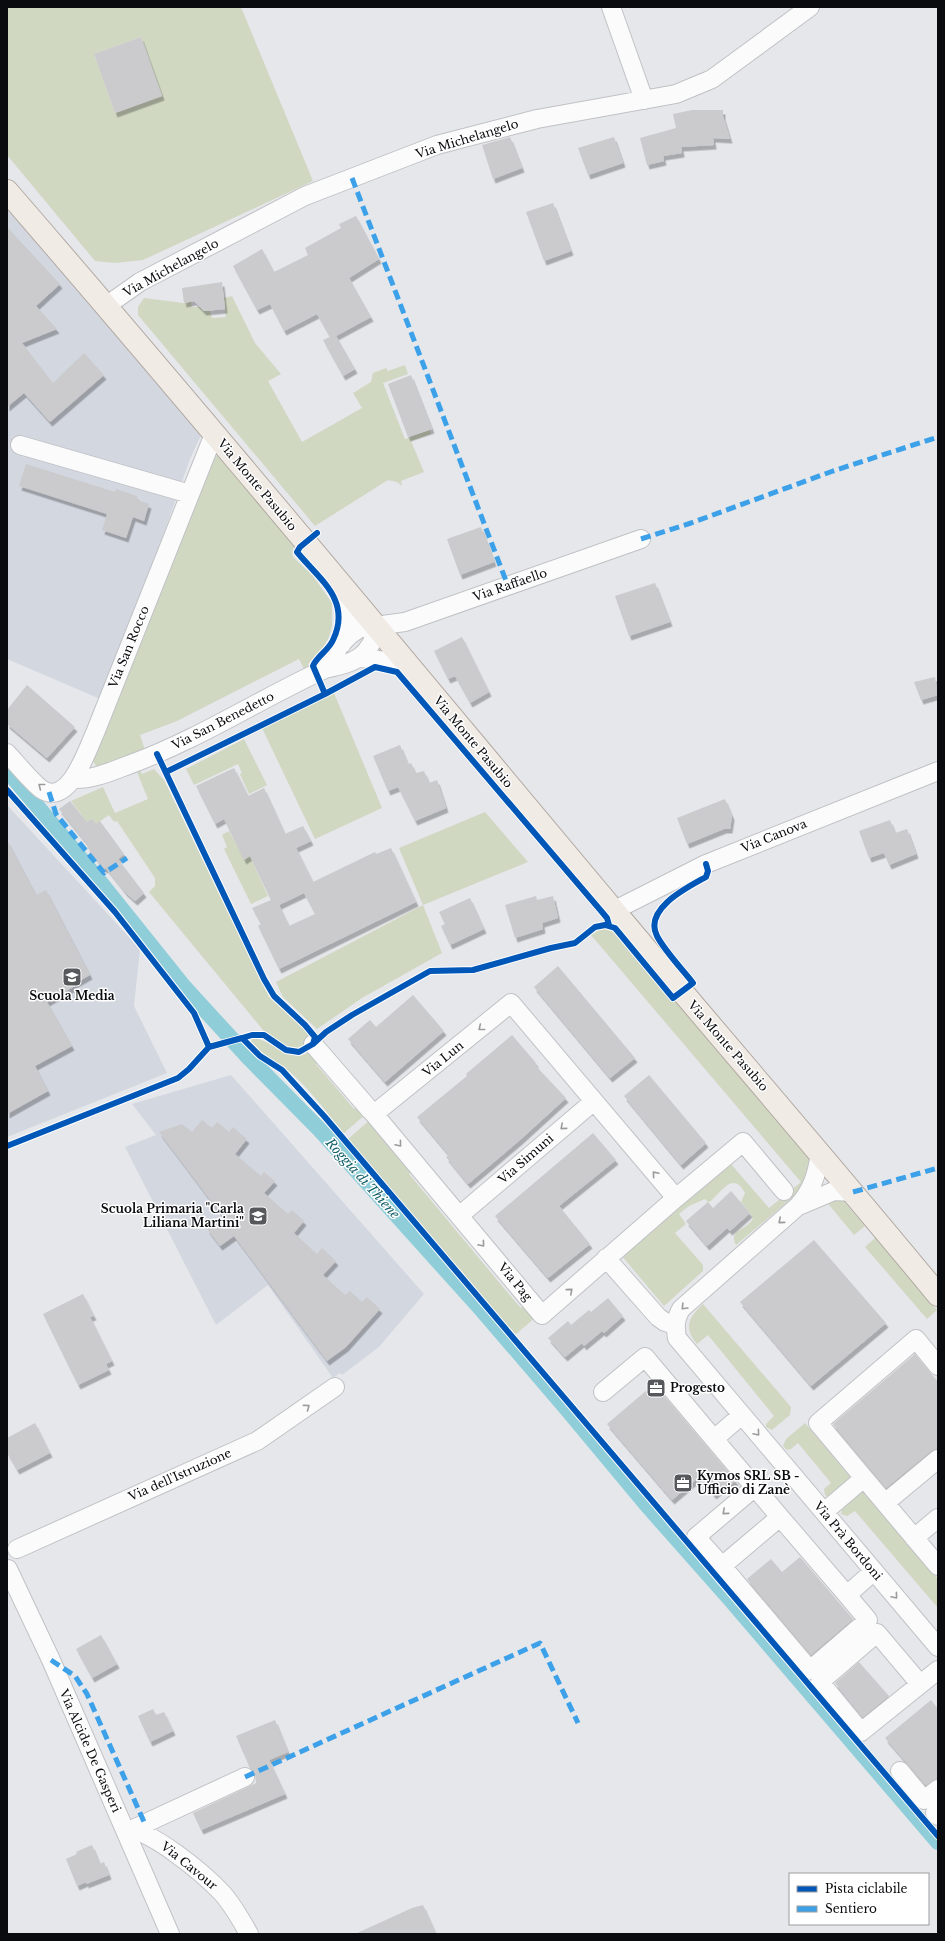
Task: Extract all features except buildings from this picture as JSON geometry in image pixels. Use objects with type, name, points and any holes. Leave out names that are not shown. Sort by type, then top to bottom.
[{"type":"main road","name":"Via Monte Pasubio","points":[[7,191],[378,626],[614,911],[853,1192],[938,1295]]},
{"type":"street","points":[[611,7],[644,100]]},
{"type":"street","name":"Via Michelangelo","points":[[106,306],[154,275],[305,196],[437,145],[537,119],[676,94],[712,79],[810,7]]},
{"type":"street","name":"Via San Rocco","points":[[7,753],[41,789],[57,792],[68,787],[95,733],[214,434]]},
{"type":"street","points":[[20,446],[190,494]]},
{"type":"street","name":"Via Raffaello","points":[[378,626],[406,622],[641,539]]},
{"type":"street","points":[[342,644],[348,624],[349,610],[346,590]]},
{"type":"street","points":[[361,658],[369,649],[378,626]]},
{"type":"street","name":"Via San Benedetto","points":[[325,669],[350,635],[360,628],[378,626]]},
{"type":"street","points":[[361,658],[395,662],[410,666]]},
{"type":"street","name":"Via San Benedetto","points":[[72,779],[95,777],[157,754],[232,718],[325,669],[350,663],[361,658]]},
{"type":"street","name":"Via Canova","points":[[614,911],[706,864],[938,771]]},
{"type":"street","name":"Via Lun","points":[[374,1114],[511,1004],[593,1102]]},
{"type":"street","name":"Via Pag","points":[[313,1044],[374,1114],[542,1315],[606,1258],[743,1142],[784,1191]]},
{"type":"street","points":[[593,1102],[676,1198]]},
{"type":"street","name":"Via Simuni","points":[[460,1216],[593,1102]]},
{"type":"street","points":[[606,1258],[658,1317],[665,1322],[675,1325],[676,1318],[682,1309],[798,1206],[812,1188],[816,1178],[820,1154]]},
{"type":"street","points":[[798,1206],[834,1191],[853,1192]]},
{"type":"street","name":"Via Prà Bordoni","points":[[675,1325],[677,1338],[938,1647]]},
{"type":"street","points":[[938,1366],[916,1339],[818,1423],[938,1566]]},
{"type":"street","points":[[603,1392],[645,1357],[868,1620],[810,1670],[696,1537],[754,1486]]},
{"type":"street","name":"Via dell'Istruzione","points":[[12,1545],[257,1441],[280,1427],[335,1387]]},
{"type":"street","points":[[714,1439],[742,1415]]},
{"type":"street","points":[[885,1503],[938,1459]]},
{"type":"street","points":[[824,1512],[864,1478]]},
{"type":"street","points":[[722,1566],[780,1517]]},
{"type":"street","points":[[914,1538],[938,1518]]},
{"type":"street","name":"Via Alcide De Gasperi","points":[[12,1545],[17,1561],[13,1566],[7,1569],[129,1830],[170,1934]]},
{"type":"street","points":[[847,1595],[874,1571]]},
{"type":"street","points":[[920,1684],[877,1633],[820,1682],[861,1732],[938,1670]]},
{"type":"street","points":[[900,1771],[924,1800],[938,1788]]},
{"type":"street","points":[[129,1830],[245,1777]]},
{"type":"street","points":[[938,1810],[934,1812],[938,1816]]},
{"type":"street","name":"Via Cavour","points":[[129,1830],[159,1842],[182,1858],[222,1893],[249,1934]]},
{"type":"shaded area","points":[[7,207],[201,435],[190,459],[105,701],[7,659]]},
{"type":"shaded area","name":"Scuola Media","points":[[7,805],[140,949],[134,1006],[167,1073],[7,1137]]},
{"type":"shaded area","name":"Scuola Primaria \"Carla Liliana Martini\"","points":[[231,1075],[424,1294],[379,1347],[342,1375],[340,1373],[333,1378],[268,1285],[216,1325],[125,1147],[156,1135],[132,1104]]},
{"type":"green space","points":[[7,7],[241,7],[313,181],[143,260],[115,263],[95,261],[7,155]],"holes":[[[141,37],[149,59],[138,63],[153,72],[162,96],[115,113],[94,54]]]},
{"type":"green space","points":[[232,296],[255,343],[281,374],[268,381],[302,442],[362,408],[353,393],[371,382],[373,373],[386,368],[388,371],[405,365],[408,374],[383,383],[405,439],[430,430],[431,434],[411,441],[424,472],[401,481],[402,486],[397,482],[388,480],[315,526],[138,315],[138,307],[144,298],[184,303],[191,302],[192,307],[200,307],[204,311],[210,311],[212,318],[226,317],[224,298]]},
{"type":"green space","points":[[217,456],[222,458],[296,542],[292,552],[293,557],[313,576],[332,603],[332,626],[329,637],[323,648],[308,664],[310,669],[304,669],[299,659],[177,721],[140,735],[145,750],[96,766],[92,759],[212,457]]},
{"type":"green space","points":[[334,693],[382,808],[315,839],[262,728]]},
{"type":"green space","points":[[244,739],[267,785],[249,794],[240,774],[242,773],[238,764],[194,785],[186,769]]},
{"type":"green space","points":[[154,769],[164,780],[269,997],[301,1025],[312,1040],[301,1048],[289,1048],[263,1030],[149,892],[155,886],[155,878],[117,821],[114,822],[109,815],[96,824],[92,819],[87,822],[71,801],[103,787],[115,813],[148,799],[137,772],[140,770],[142,774]]},
{"type":"green space","points":[[485,812],[528,862],[423,905],[399,848]]},
{"type":"green space","points":[[229,831],[244,859],[250,856],[268,896],[251,904],[224,849],[227,847],[222,835]]},
{"type":"green space","points":[[423,905],[442,953],[362,998],[317,1029],[283,997],[276,982]]},
{"type":"green space","points":[[603,928],[613,932],[671,1001],[677,1003],[811,1155],[805,1187],[736,1245],[734,1236],[751,1222],[753,1218],[741,1202],[745,1193],[741,1187],[736,1184],[732,1183],[723,1188],[711,1201],[708,1202],[705,1199],[689,1206],[679,1214],[686,1224],[675,1233],[703,1265],[703,1271],[664,1306],[621,1255],[730,1163],[769,1208],[801,1182],[591,935]]},
{"type":"green space","points":[[252,1038],[260,1039],[286,1053],[293,1055],[301,1055],[309,1052],[321,1060],[316,1064],[354,1109],[358,1105],[366,1114],[344,1133],[318,1101],[290,1072],[255,1047],[251,1042]]},
{"type":"green space","points":[[370,1120],[414,1170],[409,1174],[513,1299],[521,1308],[526,1304],[536,1317],[515,1335],[348,1139]]},
{"type":"green space","points":[[840,1197],[865,1226],[854,1235],[825,1200]]},
{"type":"green space","points":[[875,1238],[937,1310],[927,1319],[865,1247]]},
{"type":"green space","points":[[703,1304],[791,1407],[790,1415],[772,1430],[766,1427],[766,1424],[774,1416],[708,1335],[697,1344],[693,1338],[689,1327],[691,1318]]},
{"type":"green space","points":[[805,1423],[851,1478],[833,1496],[828,1497],[825,1495],[824,1489],[831,1483],[798,1443],[791,1449],[787,1450],[783,1446],[786,1439]]},
{"type":"green space","points":[[860,1492],[865,1492],[938,1579],[938,1608],[855,1511],[847,1516],[841,1514],[842,1508]]},
{"type":"waterway","name":"Roggia di Thiene","points":[[7,770],[96,877],[184,987],[250,1059],[320,1130],[482,1310],[646,1504],[730,1599],[938,1842]]},
{"type":"marked path","points":[[352,178],[508,586]]},
{"type":"marked path","points":[[641,539],[691,523],[833,471],[938,437]]},
{"type":"marked path","points":[[49,792],[56,814],[104,873],[127,858]]},
{"type":"marked path","points":[[853,1192],[938,1168]]},
{"type":"marked path","points":[[245,1777],[540,1643],[578,1723]]},
{"type":"marked path","points":[[51,1660],[75,1676],[87,1694],[145,1824]]},
{"type":"cycle path","points":[[317,533],[300,547],[297,552],[323,581],[336,602],[338,626],[333,640],[313,666],[325,694]]},
{"type":"cycle path","points":[[166,772],[325,694],[375,667],[397,672],[602,912],[607,918],[609,925]]},
{"type":"cycle path","points":[[157,754],[264,979],[274,996],[305,1025],[315,1037],[313,1044]]},
{"type":"cycle path","points":[[7,790],[115,912],[194,1013],[209,1047],[242,1038]]},
{"type":"cycle path","points":[[706,864],[708,871],[706,877],[670,900],[656,917],[654,926],[657,936],[693,983],[673,998],[615,928],[605,925],[595,927],[575,943],[551,948],[473,970],[430,971],[352,1015],[326,1032],[313,1044],[299,1052],[286,1050],[264,1035],[252,1035],[242,1038],[260,1056],[282,1070],[324,1116],[938,1836]]},
{"type":"cycle path","points":[[7,1146],[178,1078],[189,1069],[209,1047]]},
{"type":"place","name":"Scuola Media","points":[[72,977]]},
{"type":"place","name":"Scuola Primaria \"Carla Liliana Martini\"","points":[[258,1216]]},
{"type":"place","name":"Progesto","points":[[656,1388]]},
{"type":"place","name":"Kymos SRL SB - Ufficio di Zanè","points":[[683,1483]]}]
